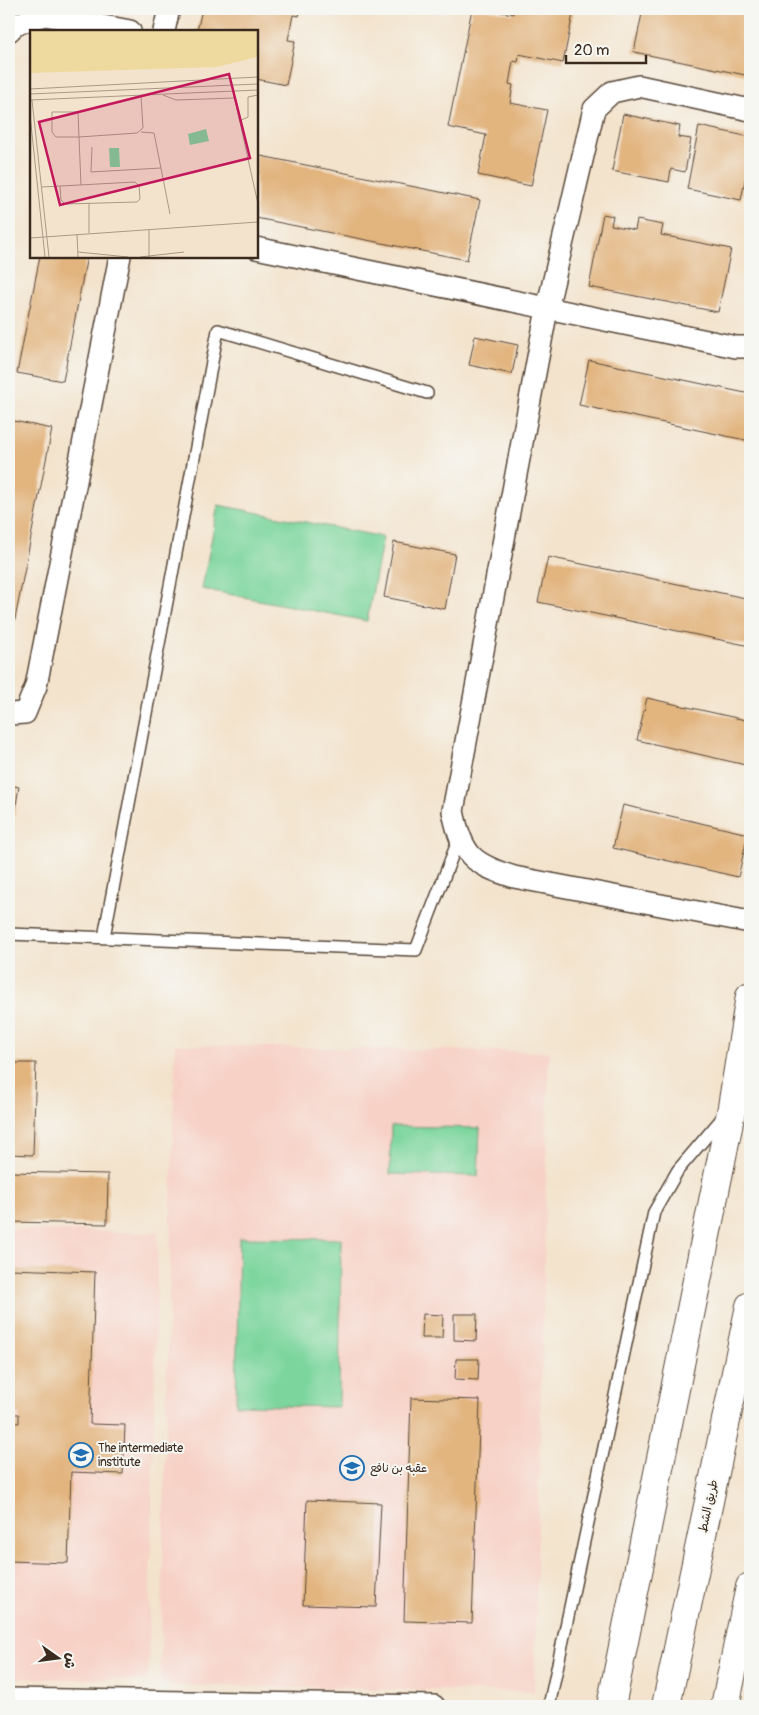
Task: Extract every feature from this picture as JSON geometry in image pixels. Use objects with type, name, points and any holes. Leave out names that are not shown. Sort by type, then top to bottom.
[{"type":"street","points":[[164,30],[169,9]]},
{"type":"street","points":[[9,31],[16,24],[45,15],[125,30]]},
{"type":"street","points":[[750,110],[640,86],[612,92],[594,109],[547,309],[453,812],[458,838],[469,854],[485,868],[514,877],[750,922]]},
{"type":"street","points":[[258,248],[736,347],[750,347]]},
{"type":"street","points":[[9,714],[25,713],[36,686],[120,258]]},
{"type":"street","points":[[611,1706],[732,1107],[750,996]]},
{"type":"street","name":"طريق الشط","points":[[666,1706],[750,1306]]},
{"type":"street","points":[[726,1706],[750,1586]]},
{"type":"street","points":[[9,1699],[434,1706]]},
{"type":"lane","points":[[104,938],[218,330],[427,393]]},
{"type":"lane","points":[[9,934],[416,950],[458,838]]},
{"type":"lane","points":[[550,1706],[654,1212],[678,1170],[732,1107]]},
{"type":"shaded area","name":"عقبه بن نافع","points":[[175,1045],[549,1052],[534,1692],[160,1685]]},
{"type":"shaded area","name":"The intermediate institute","points":[[9,1229],[158,1233],[148,1680],[9,1678]]},
{"type":"green space","points":[[218,505],[383,537],[367,621],[202,589]]},
{"type":"green space","points":[[391,1126],[480,1128],[478,1176],[390,1174]]},
{"type":"green space","points":[[239,1238],[341,1239],[339,1407],[236,1405]]},
{"type":"building","points":[[202,9],[301,9],[299,16],[293,15],[288,40],[295,41],[286,85],[258,79],[258,30],[197,30]]},
{"type":"building","points":[[472,9],[485,9],[513,14],[514,9],[574,9],[563,63],[519,54],[518,62],[513,61],[509,84],[513,85],[510,103],[547,110],[531,186],[478,175],[486,135],[448,127]]},
{"type":"building","points":[[643,9],[729,9],[750,13],[750,76],[634,52]]},
{"type":"building","points":[[623,114],[680,126],[678,137],[691,139],[685,172],[671,169],[669,182],[612,171]]},
{"type":"building","points":[[699,126],[750,137],[750,155],[741,200],[687,189]]},
{"type":"building","points":[[258,155],[480,200],[467,260],[258,218]]},
{"type":"building","points":[[603,214],[613,216],[611,225],[635,230],[637,220],[663,225],[661,235],[731,249],[718,312],[589,287]]},
{"type":"building","points":[[40,258],[87,258],[63,381],[17,373]]},
{"type":"building","points":[[475,336],[518,345],[512,374],[469,365]]},
{"type":"building","points":[[589,360],[750,394],[750,441],[579,405]]},
{"type":"building","points":[[9,420],[52,429],[10,645],[9,645]]},
{"type":"building","points":[[394,542],[455,554],[445,609],[384,597]]},
{"type":"building","points":[[548,557],[750,599],[750,646],[538,602]]},
{"type":"building","points":[[647,698],[750,721],[750,766],[637,740]]},
{"type":"building","points":[[9,785],[19,787],[10,841],[9,841]]},
{"type":"building","points":[[623,805],[748,834],[738,877],[613,848]]},
{"type":"building","points":[[9,1063],[36,1063],[33,1155],[9,1154]]},
{"type":"building","points":[[9,1172],[108,1174],[107,1224],[9,1222]]},
{"type":"building","points":[[10,1269],[95,1272],[90,1424],[125,1425],[123,1474],[71,1472],[68,1563],[9,1561],[9,1422],[19,1423],[19,1414],[9,1414]]},
{"type":"building","points":[[423,1314],[443,1315],[442,1338],[422,1338]]},
{"type":"building","points":[[454,1314],[477,1314],[476,1341],[454,1340]]},
{"type":"building","points":[[456,1359],[479,1359],[478,1380],[455,1379]]},
{"type":"building","points":[[411,1398],[480,1400],[472,1623],[404,1621]]},
{"type":"building","points":[[307,1500],[381,1503],[376,1607],[303,1605]]},
{"type":"place","name":"The intermediate institute","points":[[81,1455]]},
{"type":"place","name":"عقبه بن نافع","points":[[352,1468]]}]
